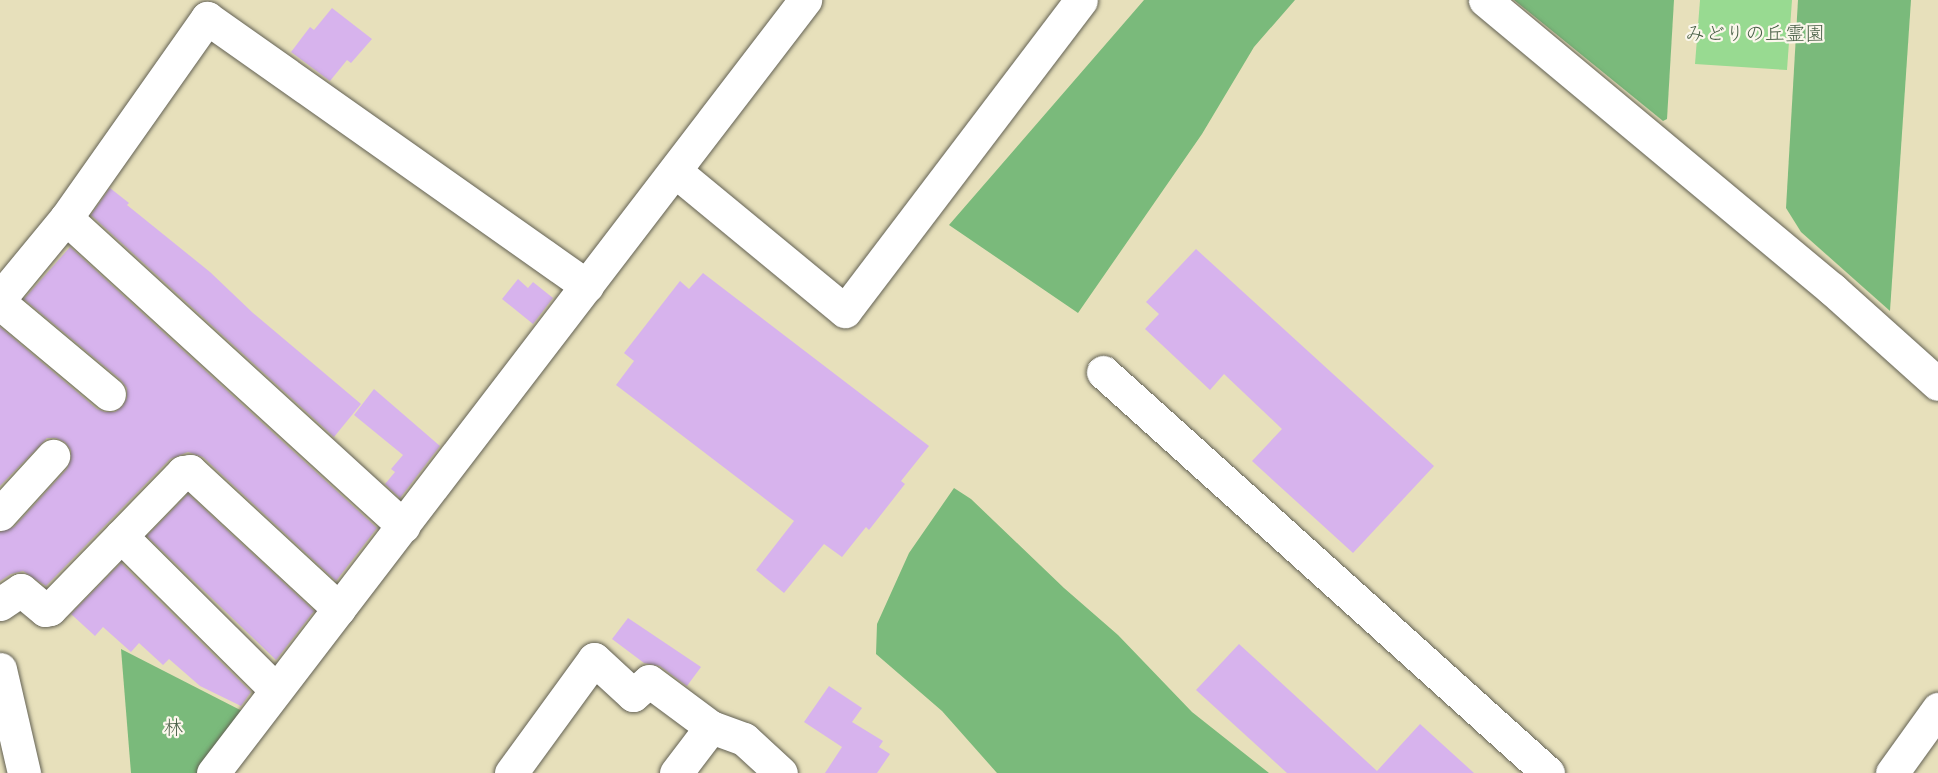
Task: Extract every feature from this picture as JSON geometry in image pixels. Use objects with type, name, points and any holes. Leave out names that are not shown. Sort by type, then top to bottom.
[{"type":"street","points":[[219,771],[276,690],[805,0]]},
{"type":"street","points":[[675,171],[844,311],[1081,0]]},
{"type":"street","points":[[1485,0],[1832,290],[1938,384]]},
{"type":"street","points":[[0,298],[66,218],[207,18],[587,286]]},
{"type":"street","points":[[66,218],[403,526]]},
{"type":"street","points":[[0,303],[109,394]]},
{"type":"street","points":[[1103,372],[1548,773]]},
{"type":"street","points":[[0,514],[52,456]]},
{"type":"street","points":[[0,604],[21,590],[48,610],[183,472],[190,471],[339,609]]},
{"type":"street","points":[[121,536],[276,690]]},
{"type":"street","points":[[511,773],[594,659],[633,694],[649,681],[711,727],[744,739],[781,773]]},
{"type":"street","points":[[0,669],[24,773]]},
{"type":"street","points":[[1892,773],[1938,709]]},
{"type":"street","points":[[676,773],[711,727]]},
{"type":"green space","points":[[1144,0],[1295,0],[1254,47],[1202,134],[1078,313],[949,225]]},
{"type":"green space","points":[[1514,0],[1674,0],[1667,119],[1663,121]]},
{"type":"green space","name":"みどりの丘霊園","points":[[1700,0],[1792,0],[1787,70],[1695,64]]},
{"type":"green space","points":[[1798,0],[1911,0],[1890,311],[1801,232],[1786,208]]},
{"type":"green space","points":[[954,488],[971,499],[1064,588],[1118,635],[1192,712],[1269,773],[997,773],[942,711],[876,654],[877,624],[909,553]]},
{"type":"green space","name":"林","points":[[121,649],[248,714],[202,773],[131,773]]},
{"type":"building","points":[[332,8],[372,39],[351,63],[347,60],[330,81],[291,52],[310,27],[314,30]]},
{"type":"building","points":[[110,188],[361,404],[334,437],[91,215]]},
{"type":"building","points":[[70,247],[377,528],[336,581],[203,457],[188,452],[170,459],[46,586],[23,571],[11,574],[0,581],[0,532],[14,527],[67,469],[71,459],[71,450],[65,442],[56,438],[47,438],[0,486],[0,327],[97,409],[115,412],[123,406],[127,398],[127,388],[121,380],[24,299]]},
{"type":"building","points":[[1196,249],[1434,466],[1353,553],[1252,461],[1282,429],[1224,374],[1210,390],[1145,329],[1159,314],[1146,302]]},
{"type":"building","points":[[703,273],[929,446],[901,481],[905,484],[869,530],[866,527],[842,557],[824,544],[784,593],[756,570],[794,521],[616,385],[634,361],[624,353],[680,281],[689,289]]},
{"type":"building","points":[[518,279],[528,288],[533,282],[553,298],[533,324],[502,299]]},
{"type":"building","points":[[374,389],[440,446],[400,498],[385,484],[395,472],[391,469],[403,455],[354,415]]},
{"type":"building","points":[[188,494],[314,611],[276,660],[147,536]]},
{"type":"building","points":[[121,563],[251,692],[241,706],[200,686],[169,659],[163,665],[139,643],[131,652],[103,627],[95,636],[71,614]]},
{"type":"building","points":[[628,618],[701,667],[687,686],[660,666],[644,663],[612,639]]},
{"type":"building","points":[[1239,644],[1377,771],[1420,724],[1474,773],[1287,773],[1196,690]]},
{"type":"building","points":[[829,686],[862,708],[852,722],[883,741],[879,747],[890,754],[877,773],[825,773],[842,747],[804,722]]}]
